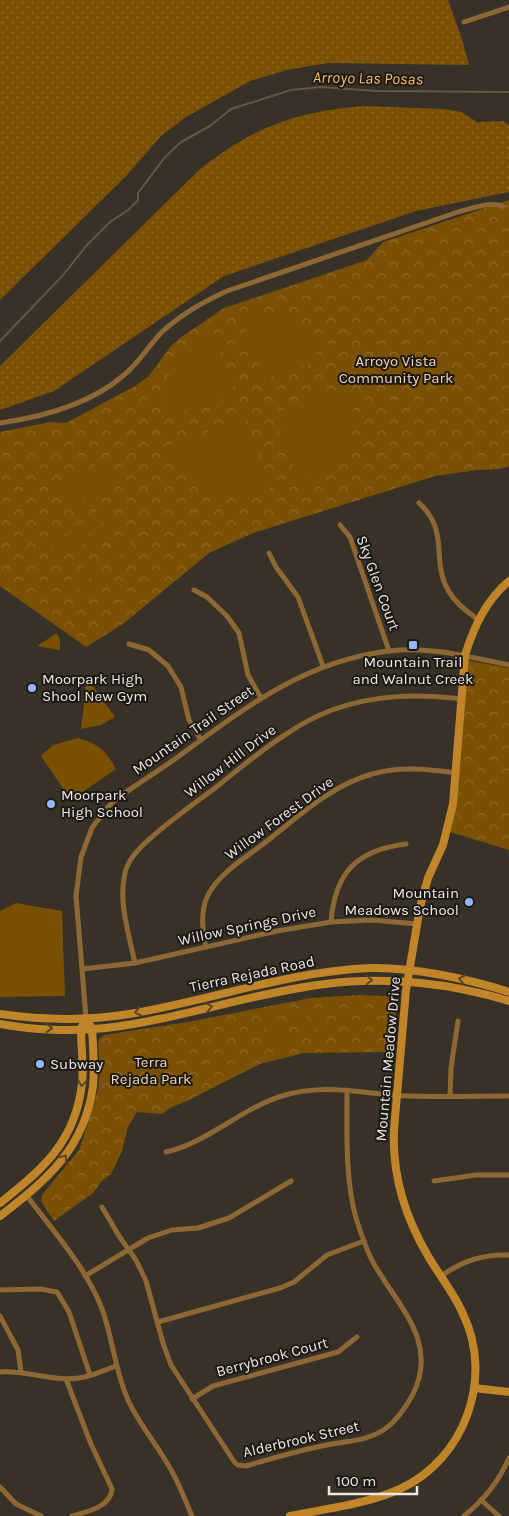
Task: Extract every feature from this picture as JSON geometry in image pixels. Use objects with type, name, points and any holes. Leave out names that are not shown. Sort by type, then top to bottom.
[{"type":"street","points":[[464,22],[509,7]]},
{"type":"street","points":[[0,423],[16,421],[66,406],[101,391],[125,375],[172,324],[227,291],[458,212],[491,205],[499,204],[502,206]]},
{"type":"street","points":[[420,503],[430,514],[438,536],[441,567],[447,589],[459,605],[479,620]]},
{"type":"street","name":"Sky Glen Court","points":[[340,525],[350,536],[389,651]]},
{"type":"street","points":[[269,553],[276,567],[298,597],[323,666]]},
{"type":"street","name":"Mountain Meadow Drive","points":[[290,1516],[372,1499],[401,1489],[424,1475],[444,1456],[457,1438],[470,1407],[476,1378],[475,1352],[469,1329],[464,1315],[414,1229],[397,1181],[394,1143],[396,1095],[407,982],[422,896],[443,845],[453,804],[465,655],[471,634],[479,620],[494,597],[509,581]]},
{"type":"street","points":[[194,590],[214,603],[227,616],[239,633],[248,676],[261,698]]},
{"type":"street","points":[[129,644],[149,650],[168,666],[181,687],[189,720],[201,740]]},
{"type":"street","name":"Mountain Trail Street","points":[[0,1216],[27,1196],[65,1157],[85,1118],[93,1087],[92,1028],[86,1018],[76,896],[81,857],[90,831],[102,814],[116,800],[261,698],[290,680],[323,666],[389,651],[435,650],[509,665]]},
{"type":"street","name":"Willow Hill Drive","points":[[135,963],[124,900],[125,872],[131,859],[142,846],[175,818],[276,740],[332,710],[368,700],[401,695],[462,699]]},
{"type":"street","name":"Willow Forest Drive","points":[[206,947],[203,929],[204,905],[209,893],[231,869],[317,803],[342,786],[373,773],[405,769],[456,773]]},
{"type":"street","points":[[331,922],[332,906],[338,886],[350,868],[365,856],[377,850],[406,844]]},
{"type":"street","name":"Willow Springs Drive","points":[[82,969],[135,963],[277,931],[331,922],[372,920],[417,924]]},
{"type":"street","name":"Tierra Rejada Road","points":[[0,1014],[64,1019],[131,1014],[290,979],[373,968],[410,970],[470,981],[509,992]]},
{"type":"street","name":"Tierra Rejada Road","points":[[0,1024],[23,1027],[106,1028],[325,984],[355,980],[407,982],[449,987],[509,1001]]},
{"type":"street","name":"Mountain Trail Street","points":[[0,1203],[41,1169],[56,1152],[72,1124],[82,1084],[81,1029],[86,1018]]},
{"type":"street","points":[[450,1096],[451,1068],[458,1021]]},
{"type":"street","points":[[166,1152],[200,1140],[251,1109],[282,1096],[310,1090],[338,1089],[396,1095],[509,1096]]},
{"type":"street","name":"Alderbrook Street","points":[[102,1207],[136,1260],[146,1281],[166,1354],[178,1378],[238,1466],[246,1466],[328,1444],[362,1439],[375,1434],[394,1422],[408,1404],[415,1390],[421,1367],[420,1348],[413,1325],[374,1264],[354,1210],[350,1185],[347,1090]]},
{"type":"street","points":[[434,1181],[476,1175],[509,1175]]},
{"type":"street","points":[[85,1276],[160,1233],[206,1226],[233,1217],[291,1181]]},
{"type":"street","points":[[27,1196],[85,1276],[102,1308],[116,1366],[129,1402],[174,1474],[192,1516]]},
{"type":"street","points":[[158,1322],[280,1288],[294,1282],[327,1255],[364,1241]]},
{"type":"street","points":[[441,1276],[462,1262],[495,1255],[509,1255]]},
{"type":"street","points":[[0,1290],[40,1289],[57,1292],[69,1312],[90,1375]]},
{"type":"street","points":[[0,1316],[18,1350],[22,1372]]},
{"type":"street","name":"Berrybrook Court","points":[[192,1399],[206,1389],[229,1381],[331,1354],[345,1348],[357,1337]]},
{"type":"street","points":[[0,1372],[22,1372],[78,1379],[116,1366]]},
{"type":"street","points":[[66,1378],[91,1444],[112,1489],[111,1496],[106,1502],[72,1516]]},
{"type":"street","points":[[474,1388],[509,1392]]},
{"type":"street","points":[[464,1516],[481,1500],[500,1476],[509,1458]]},
{"type":"street","points":[[0,1487],[16,1504],[41,1516]]},
{"type":"street","points":[[481,1500],[499,1516]]},
{"type":"green space","points":[[0,0],[448,0],[469,65],[328,63],[287,70],[250,81],[186,117],[161,136],[126,176],[0,300]]},
{"type":"green space","points":[[363,106],[444,109],[461,112],[477,122],[503,121],[509,125],[509,192],[416,211],[224,276],[54,391],[0,410],[0,366],[199,170],[238,143],[276,124],[316,112]]},
{"type":"green space","name":"Arroyo Vista Community Park","points":[[509,200],[509,466],[500,469],[435,476],[253,533],[209,553],[123,624],[86,647],[0,586],[0,432],[50,422],[66,423],[135,386],[148,377],[171,346],[180,338],[224,308],[367,260],[383,242]]},
{"type":"green space","points":[[281,314],[294,319],[308,335],[321,360],[263,379],[241,318]]},
{"type":"green space","points":[[213,334],[236,394],[167,417],[165,396],[168,377],[193,343]]},
{"type":"green space","points":[[346,387],[354,406],[355,427],[347,449],[332,467],[300,484],[274,412]]},
{"type":"green space","points":[[245,418],[272,494],[249,498],[216,497],[192,478],[173,458],[169,446]]},
{"type":"green space","points":[[100,462],[114,482],[70,510],[57,490]]},
{"type":"green space","points":[[104,506],[116,524],[107,530],[96,512]]},
{"type":"green space","points":[[90,515],[102,533],[93,538],[82,520]]},
{"type":"green space","points":[[72,527],[84,544],[75,550],[64,532]]},
{"type":"green space","points":[[59,535],[70,553],[61,558],[50,541]]},
{"type":"green space","points":[[128,539],[139,557],[131,562],[119,545]]},
{"type":"green space","points":[[114,548],[126,566],[117,571],[106,553]]},
{"type":"green space","points":[[92,562],[103,580],[95,585],[83,567]]},
{"type":"green space","points":[[78,571],[90,588],[81,594],[70,576]]},
{"type":"green space","points":[[57,633],[60,640],[60,650],[37,646]]},
{"type":"green space","points":[[465,660],[509,668],[509,850],[447,831]]},
{"type":"green space","points":[[87,678],[115,717],[101,725],[81,729]]},
{"type":"green space","points":[[78,738],[101,749],[116,769],[71,800],[41,756],[53,745]]},
{"type":"green space","points":[[500,773],[509,776],[509,804],[492,799]]},
{"type":"green space","points":[[16,903],[62,911],[65,996],[0,997],[0,911]]},
{"type":"green space","name":"Terra Rejada Park","points":[[359,995],[385,996],[397,999],[392,1052],[304,1053],[260,1064],[170,1108],[162,1114],[137,1112],[128,1127],[122,1151],[111,1174],[102,1181],[93,1193],[54,1221],[41,1201],[42,1195],[79,1150],[98,1089],[100,1069],[98,1043],[104,1035],[188,1022],[311,998]]},
{"type":"green space","points":[[320,1009],[326,1029],[317,1032],[311,1012]]},
{"type":"green space","points":[[305,1014],[311,1034],[302,1037],[295,1017]]},
{"type":"green space","points":[[277,1020],[290,1042],[278,1049],[265,1027]]},
{"type":"waterway","name":"Arroyo Las Posas","points":[[0,341],[64,274],[87,245],[110,222],[128,210],[138,200],[138,193],[165,157],[181,142],[210,126],[231,109],[291,90],[320,87],[377,91],[509,92]]},
{"type":"place","name":"Mountain Trail and Walnut Creek","points":[[413,645]]},
{"type":"place","name":"Moorpark High Shool New Gym","points":[[32,688]]},
{"type":"place","name":"Moorpark High School","points":[[51,804]]},
{"type":"place","name":"Mountain Meadows School","points":[[469,902]]},
{"type":"place","name":"Subway","points":[[40,1064]]}]
